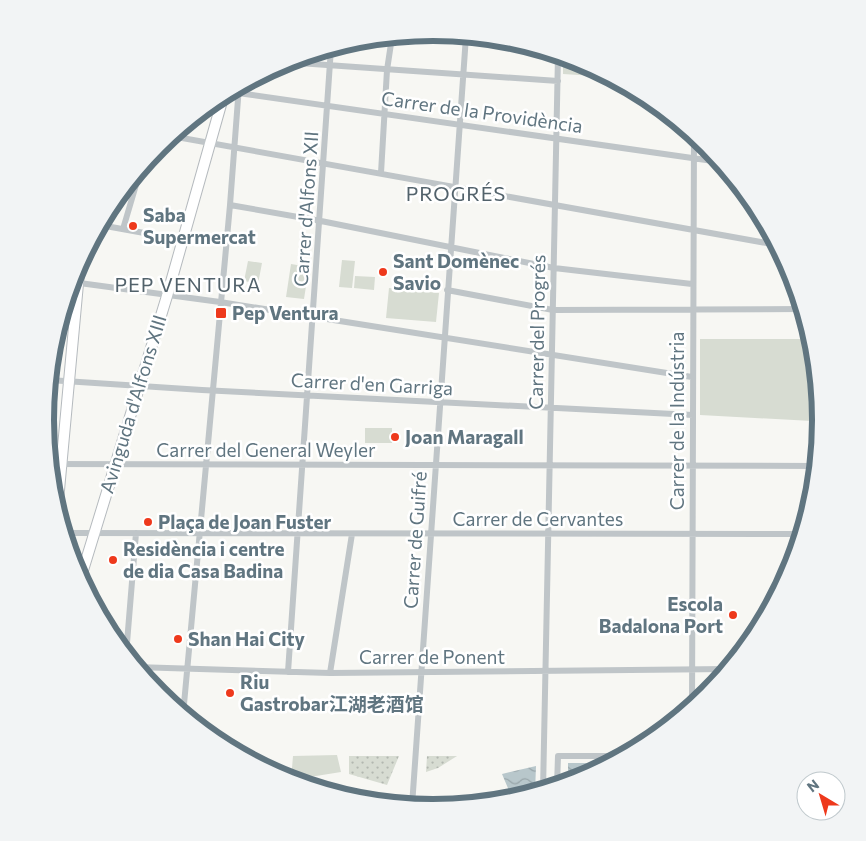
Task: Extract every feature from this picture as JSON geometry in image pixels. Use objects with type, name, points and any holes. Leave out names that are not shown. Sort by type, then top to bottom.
[{"type":"main road","name":"Avinguda d'Alfons XIII","points":[[84,568],[167,296],[221,106]]},
{"type":"main road","points":[[60,486],[74,299]]},
{"type":"street","points":[[381,173],[387,70],[391,43]]},
{"type":"street","name":"Carrer de Guifré","points":[[412,799],[465,43]]},
{"type":"street","name":"Carrer d'Alfons XII","points":[[288,672],[321,221],[331,55]]},
{"type":"street","name":"Carrer del Progrés","points":[[543,783],[558,62]]},
{"type":"street","points":[[304,64],[558,81]]},
{"type":"street","name":"Carrer de la Providència","points":[[245,91],[328,106],[709,160]]},
{"type":"street","points":[[184,707],[230,205],[238,95]]},
{"type":"street","points":[[180,137],[768,243]]},
{"type":"street","name":"Carrer de la Indústria","points":[[692,698],[694,145]]},
{"type":"street","points":[[123,229],[136,185]]},
{"type":"street","points":[[230,205],[321,221],[554,268],[692,284]]},
{"type":"street","points":[[108,226],[182,240]]},
{"type":"street","points":[[80,283],[220,302],[552,356],[692,376]]},
{"type":"street","points":[[447,290],[553,310],[795,309]]},
{"type":"street","name":"Carrer d'en Garriga","points":[[56,380],[440,403],[692,415]]},
{"type":"street","name":"Carrer del General Weyler","points":[[57,464],[206,466],[436,464],[809,466]]},
{"type":"street","name":"Carrer de Cervantes","points":[[71,533],[794,534]]},
{"type":"street","points":[[127,644],[136,533]]},
{"type":"street","points":[[330,673],[352,534]]},
{"type":"street","name":"Carrer de Ponent","points":[[145,667],[330,673],[720,669]]},
{"type":"street","points":[[557,779],[558,756],[610,756]]},
{"type":"shaded area","points":[[563,64],[591,76],[563,74]]},
{"type":"shaded area","points":[[342,260],[355,261],[352,288],[339,287]]},
{"type":"shaded area","points":[[248,261],[262,263],[258,284],[244,281]]},
{"type":"shaded area","points":[[291,264],[309,267],[304,299],[286,297]]},
{"type":"shaded area","points":[[355,276],[375,277],[374,290],[354,288]]},
{"type":"shaded area","points":[[389,288],[439,293],[436,322],[386,318]]},
{"type":"shaded area","points":[[700,339],[803,339],[812,421],[700,415]]},
{"type":"shaded area","points":[[365,428],[392,428],[392,443],[365,443]]},
{"type":"shaded area","points":[[337,755],[341,772],[305,778],[292,772],[293,756]]},
{"type":"shaded area","points":[[349,756],[399,756],[387,785],[349,774]]},
{"type":"shaded area","points":[[427,756],[457,756],[438,768],[426,772]]},
{"type":"water","points":[[568,763],[596,763],[578,771],[568,775]]},
{"type":"water","points":[[536,766],[535,786],[509,792],[502,774]]},
{"type":"place","name":"Saba Supermercat","points":[[133,226]]},
{"type":"place","name":"Sant Domènec Savio","points":[[383,272]]},
{"type":"place","name":"Pep Ventura","points":[[221,313]]},
{"type":"place","name":"Joan Maragall","points":[[395,437]]},
{"type":"place","name":"Plaça de Joan Fuster","points":[[148,522]]},
{"type":"place","name":"Residència i centre de dia Casa Badina","points":[[113,560]]},
{"type":"place","name":"Escola Badalona Port","points":[[733,615]]},
{"type":"place","name":"Shan Hai City","points":[[178,639]]},
{"type":"place","name":"Riu Gastrobar江湖老酒馆","points":[[230,693]]},
{"type":"district","name":"PROGRÉS","points":[[456,194]]},
{"type":"district","name":"PEP VENTURA","points":[[188,285]]}]
